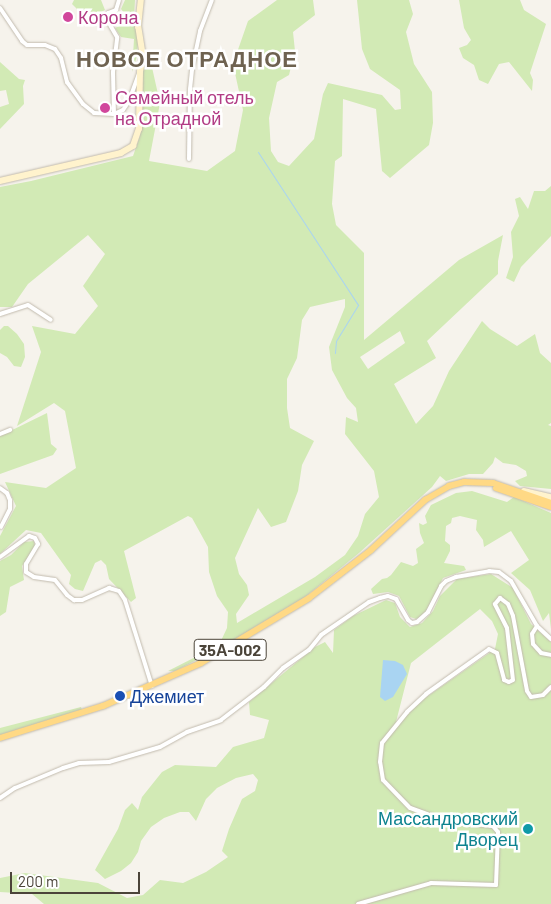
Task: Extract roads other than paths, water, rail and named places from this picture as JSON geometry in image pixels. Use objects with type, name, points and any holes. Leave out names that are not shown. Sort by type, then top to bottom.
[{"type":"highway","name":"35А-002","points":[[0,740],[103,706],[164,683],[201,663],[309,598],[370,550],[425,500],[441,489],[456,484],[481,482],[516,489],[551,503]]},
{"type":"highway","name":"35А-002","points":[[0,740],[104,710],[139,696],[243,642],[316,597],[357,566],[443,492],[464,487],[490,487],[551,507]]},
{"type":"highway","points":[[139,696],[151,687]]},
{"type":"main road","points":[[0,181],[121,153],[133,146],[139,128],[140,72],[143,50],[138,27],[142,0]]},
{"type":"main road","points":[[516,489],[551,497]]},
{"type":"street","points":[[114,114],[113,72],[117,37],[107,20],[108,13],[116,10],[120,0]]},
{"type":"street","points":[[189,160],[189,98],[192,68],[200,31],[212,0]]},
{"type":"street","points":[[0,8],[22,42],[27,45],[45,45],[56,49],[61,58],[67,82],[83,104],[94,113],[114,114],[127,106],[140,72]]},
{"type":"street","points":[[0,314],[28,305],[52,320]]},
{"type":"street","points":[[0,434],[10,430]]},
{"type":"street","points":[[0,488],[7,492],[10,500],[10,509],[0,528]]},
{"type":"street","points":[[0,518],[0,528]]},
{"type":"street","points":[[0,557],[29,536],[35,538],[38,544],[26,564],[26,572],[34,577],[55,580],[67,596],[74,600],[82,600],[109,588],[119,591],[125,600],[151,687]]},
{"type":"street","points":[[0,798],[15,788],[63,768],[79,763],[109,762],[160,747],[187,732],[221,720],[264,687],[283,668],[309,650],[321,635],[369,602],[380,598],[394,598],[408,620],[412,623],[417,622],[428,612],[441,586],[446,581],[456,577],[494,571],[511,581],[537,626],[551,639]]},
{"type":"street","points":[[358,904],[431,884],[496,885],[498,832],[493,826],[446,822],[410,808],[383,780],[380,762],[382,743],[407,712],[426,694],[489,649],[497,653],[504,680],[509,682],[513,680],[507,628],[495,604],[500,598],[508,604],[513,616],[527,691],[531,697],[543,696],[551,687]]},
{"type":"street","points":[[537,626],[532,634],[532,644],[541,653],[551,655]]},
{"type":"water","points":[[383,660],[395,661],[403,665],[407,674],[393,697],[385,701],[380,697]]},
{"type":"waterway","points":[[258,152],[358,305],[336,341],[335,353]]},
{"type":"place","name":"Корона","points":[[68,17]]},
{"type":"place","name":"Семейный отель на Отрадной","points":[[105,108]]},
{"type":"place","name":"Джемиет","points":[[120,696]]},
{"type":"place","name":"Массандровский Дворец","points":[[528,829]]},
{"type":"district","name":"НОВОЕ ОТРАДНОЕ","points":[[187,59]]}]
